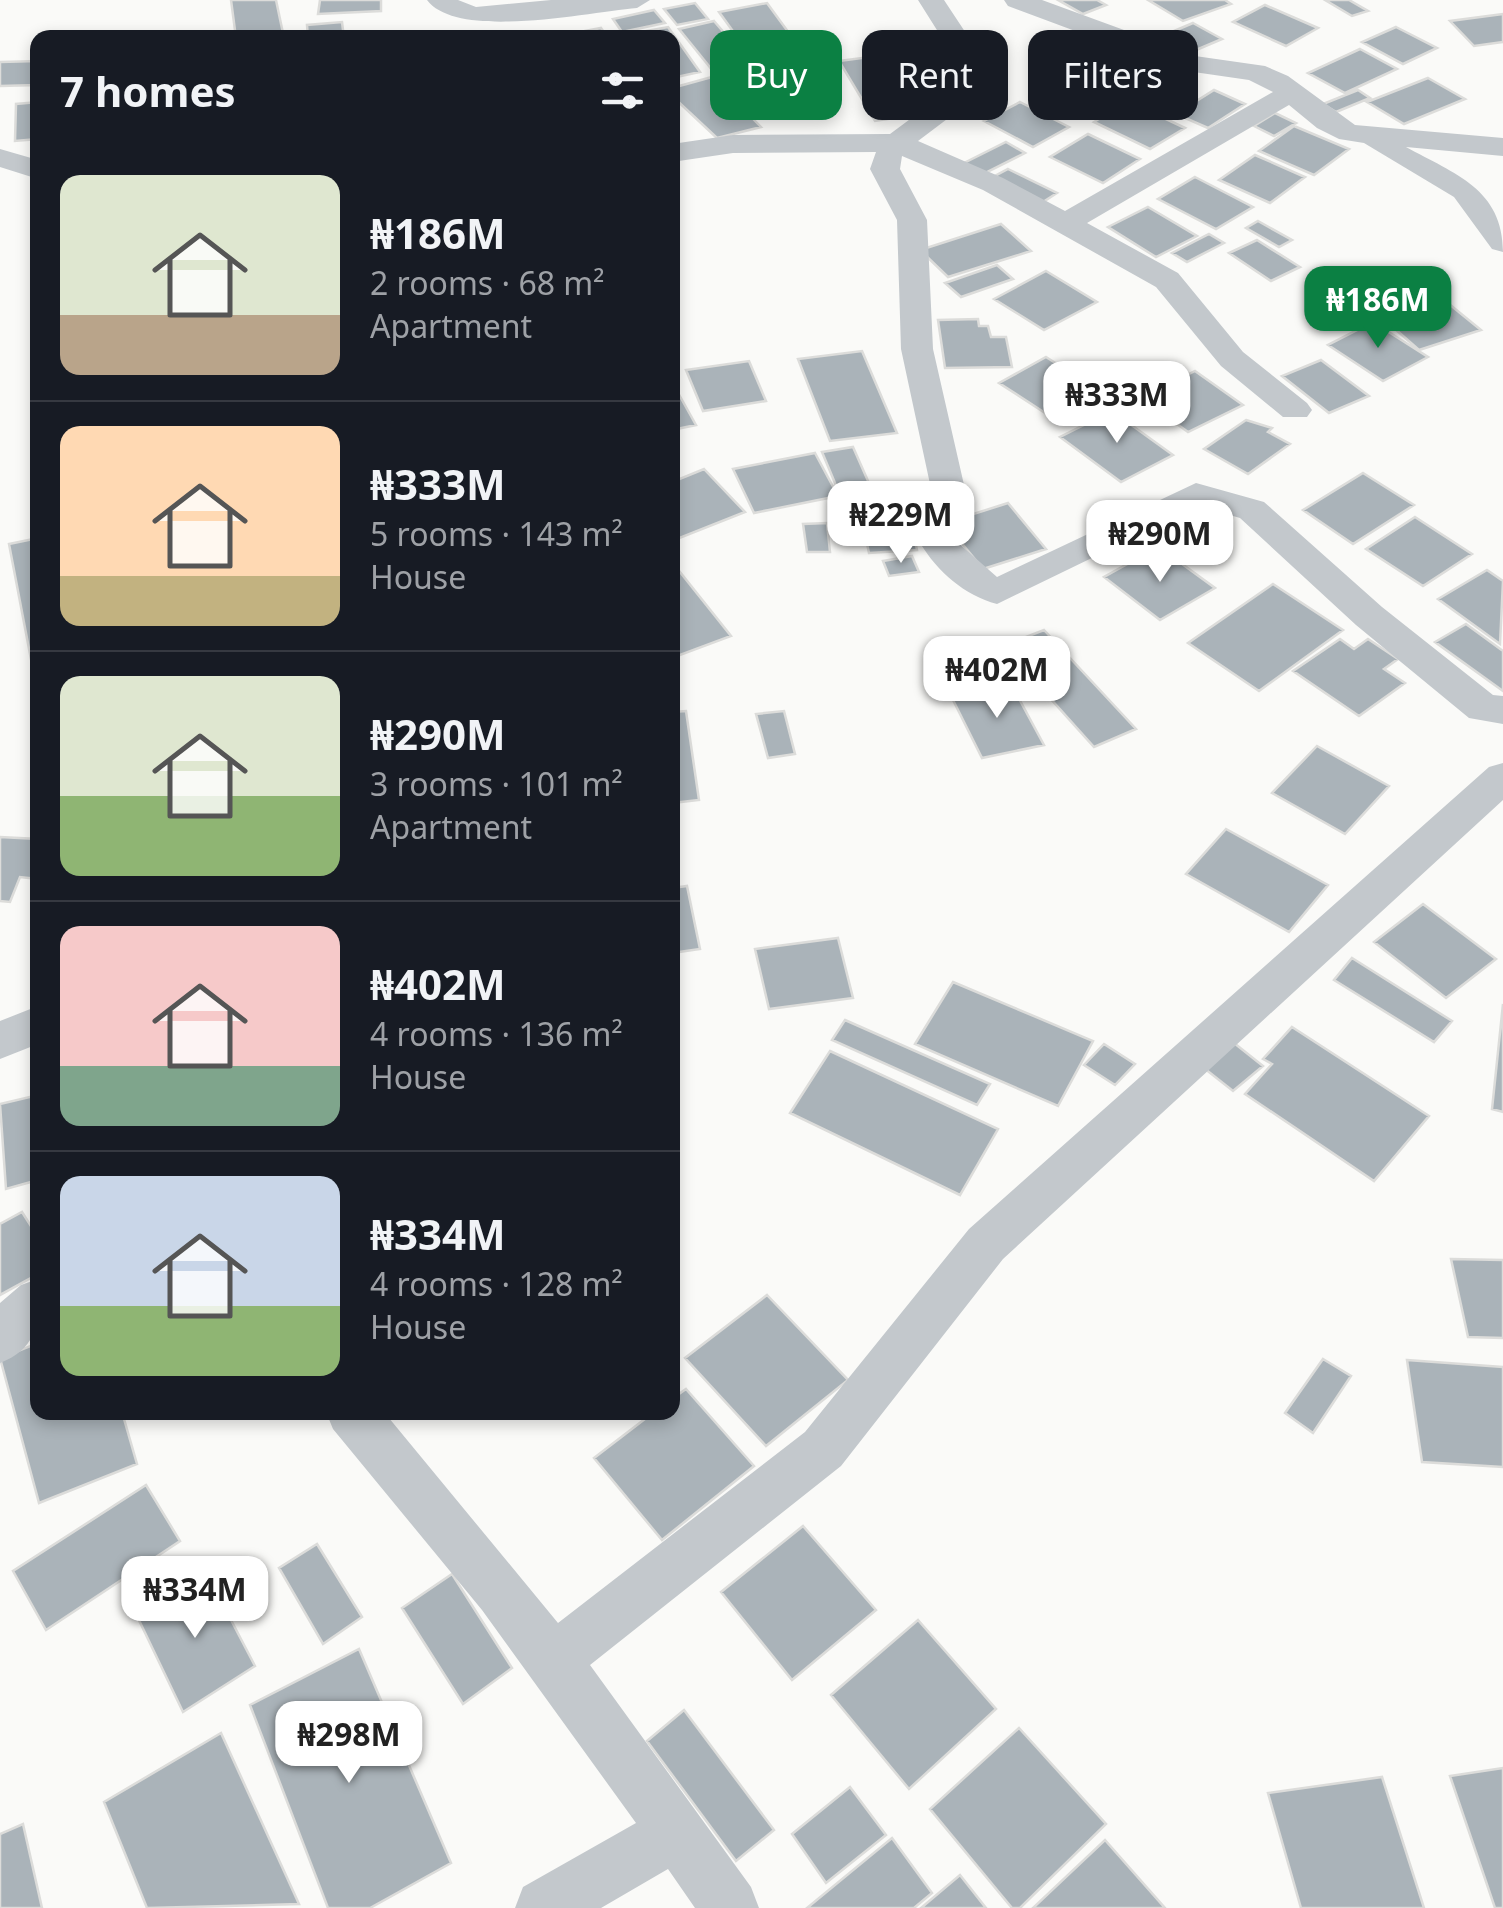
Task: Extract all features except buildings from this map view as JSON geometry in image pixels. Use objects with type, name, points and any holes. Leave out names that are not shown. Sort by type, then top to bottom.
[{"type":"street","points":[[440,0],[458,12],[476,14],[637,0]]},
{"type":"street","points":[[931,0],[934,12],[973,65],[972,77],[964,92],[897,143],[887,157],[885,169],[910,210],[917,349],[950,498],[938,543],[972,579],[998,592],[1196,494],[1252,510],[1369,616],[1484,708],[1503,710]]},
{"type":"street","points":[[1017,0],[1190,64],[1255,72],[1292,92],[1328,122],[1364,136],[1464,191],[1503,243]]},
{"type":"street","points":[[476,14],[489,30]]},
{"type":"street","points":[[1066,222],[1292,92]]},
{"type":"street","points":[[1364,136],[1503,147]]},
{"type":"street","points":[[680,152],[734,144],[897,143],[1066,222],[1167,280],[1232,360],[1295,410]]},
{"type":"street","points":[[0,158],[30,167]]},
{"type":"street","points":[[551,1662],[823,1449],[986,1244],[1503,777]]},
{"type":"street","points":[[0,1041],[30,1028]]},
{"type":"street","points":[[0,1340],[2,1332],[30,1307]]},
{"type":"street","points":[[357,1420],[404,1472],[551,1662],[730,1908]]},
{"type":"street","points":[[544,1908],[677,1832]]}]
